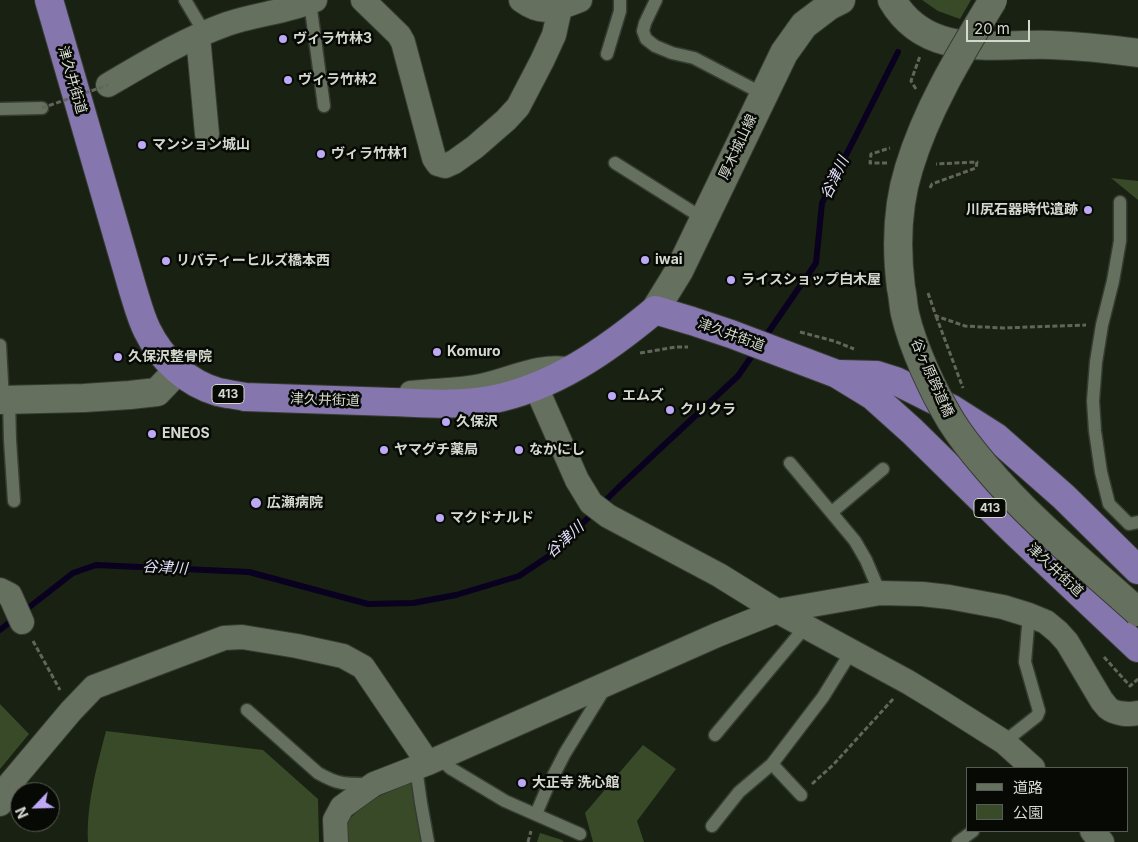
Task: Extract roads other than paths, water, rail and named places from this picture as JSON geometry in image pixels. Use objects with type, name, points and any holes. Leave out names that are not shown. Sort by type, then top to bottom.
[{"type":"highway","name":"津久井街道","points":[[49,0],[146,330],[163,356],[178,370],[199,384],[218,392],[245,397],[449,404],[490,400],[536,386],[572,370],[625,335],[654,310],[731,334],[837,374],[873,396],[1138,648]]},
{"type":"highway","name":"津久井街道","points":[[837,374],[877,375],[959,402],[1064,497],[1138,570]]},
{"type":"highway","points":[[929,449],[925,440],[928,419],[934,412],[959,402]]},
{"type":"main road","name":"厚木城山線","points":[[654,310],[679,271],[784,52],[804,25],[829,6],[841,0]]},
{"type":"main road","points":[[892,0],[908,22],[923,32],[948,42],[975,46],[1050,45],[1088,47],[1138,53]]},
{"type":"main road","name":"谷ヶ原跨道橋","points":[[993,0],[958,58],[924,126],[909,169],[902,201],[898,238],[905,314],[917,351],[932,384],[951,422],[973,452],[1028,513],[1138,612]]},
{"type":"main road","points":[[4,400],[112,396],[157,392],[178,370]]},
{"type":"street","points":[[363,0],[399,36],[402,42],[434,158],[438,164],[445,166],[475,147],[518,107],[570,4]]},
{"type":"street","points":[[521,0],[534,8],[542,10],[550,10],[570,4]]},
{"type":"street","points":[[108,85],[201,34],[247,18],[313,1]]},
{"type":"street","points":[[201,34],[207,134]]},
{"type":"street","points":[[391,402],[406,394],[481,386],[537,370],[563,368],[572,370]]},
{"type":"street","points":[[536,386],[578,480],[600,509],[719,575],[777,611],[908,682],[1004,742],[1032,767]]},
{"type":"street","points":[[5,593],[22,622]]},
{"type":"street","points":[[336,842],[335,820],[342,807],[374,784],[428,763],[718,635],[777,611],[880,593],[949,597],[1003,607],[1046,622],[1067,642],[1102,701],[1109,709],[1118,712],[1138,713]]},
{"type":"street","points":[[0,804],[7,787],[71,711],[94,687],[224,638],[242,637],[297,646],[343,656],[363,667],[428,763]]},
{"type":"street","points":[[1093,832],[1102,842]]},
{"type":"lane","points":[[185,0],[201,34]]},
{"type":"lane","points":[[607,54],[620,11],[620,0]]},
{"type":"lane","points":[[656,0],[645,23],[643,31],[646,39],[655,46],[672,53],[694,58],[763,94]]},
{"type":"lane","points":[[313,1],[324,106]]},
{"type":"lane","points":[[0,109],[42,108]]},
{"type":"lane","points":[[615,163],[704,219]]},
{"type":"lane","points":[[1120,202],[1120,241],[1096,362],[1093,401],[1094,431],[1109,504],[1129,524],[1138,522]]},
{"type":"lane","points":[[0,346],[4,400],[10,440],[14,501]]},
{"type":"lane","points":[[790,463],[832,512],[858,547],[866,560],[880,593]]},
{"type":"lane","points":[[832,512],[883,469]]},
{"type":"lane","points":[[1004,742],[1037,716],[1039,711],[1024,662],[1029,615]]},
{"type":"lane","points":[[715,735],[806,626]]},
{"type":"lane","points":[[712,826],[739,792],[772,764],[823,697],[851,652]]},
{"type":"lane","points":[[536,814],[565,753],[608,684]]},
{"type":"lane","points":[[247,710],[318,773],[331,780],[345,784],[374,784]]},
{"type":"lane","points":[[428,842],[421,803],[428,763],[445,763],[450,768],[505,801],[580,834]]},
{"type":"lane","points":[[772,764],[801,795]]},
{"type":"lane","points":[[958,842],[972,832]]},
{"type":"waterway","name":"谷津川","points":[[763,340],[816,263],[822,203],[898,52]]},
{"type":"waterway","name":"谷津川","points":[[23,612],[73,573],[96,565],[249,572],[368,604],[413,603],[456,595],[519,576],[552,554],[618,488],[738,376],[756,350]]},
{"type":"waterway","name":"谷津川","points":[[0,630],[15,618]]},
{"type":"place","name":"ヴィラ竹林3","points":[[283,39]]},
{"type":"place","name":"ヴィラ竹林2","points":[[288,80]]},
{"type":"place","name":"マンション城山","points":[[142,145]]},
{"type":"place","name":"ヴィラ竹林1","points":[[321,154]]},
{"type":"place","name":"川尻石器時代遺跡","points":[[1088,210]]},
{"type":"place","name":"iwai","points":[[645,260]]},
{"type":"place","name":"リバティーヒルズ橋本西","points":[[166,261]]},
{"type":"place","name":"ライスショップ白木屋","points":[[731,280]]},
{"type":"place","name":"Komuro","points":[[437,352]]},
{"type":"place","name":"久保沢整骨院","points":[[118,357]]},
{"type":"place","name":"エムズ","points":[[612,396]]},
{"type":"place","name":"クリクラ","points":[[670,410]]},
{"type":"place","name":"久保沢","points":[[446,422]]},
{"type":"place","name":"ENEOS","points":[[152,434]]},
{"type":"place","name":"ヤマグチ薬局","points":[[384,450]]},
{"type":"place","name":"なかにし","points":[[519,450]]},
{"type":"place","name":"広瀬病院","points":[[256,503]]},
{"type":"place","name":"マクドナルド","points":[[440,518]]},
{"type":"place","name":"大正寺 洗心館","points":[[522,783]]}]
